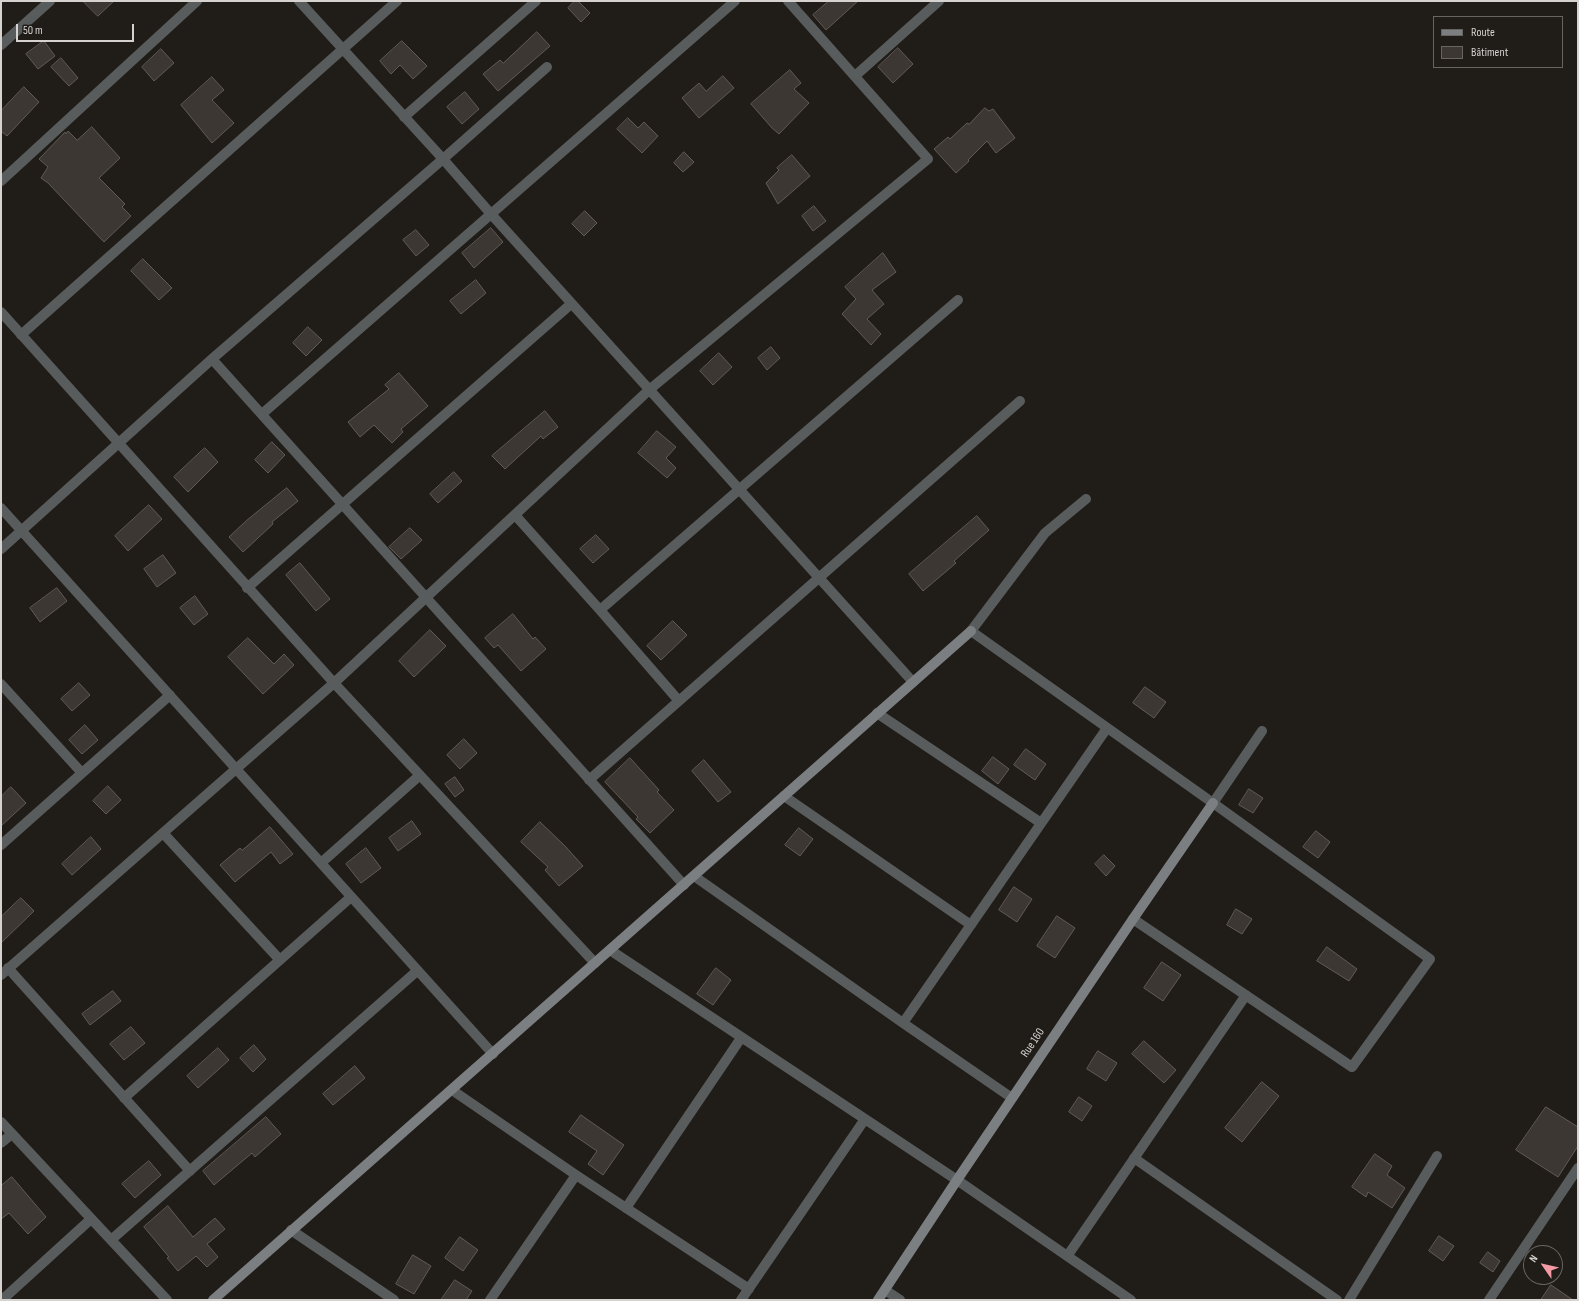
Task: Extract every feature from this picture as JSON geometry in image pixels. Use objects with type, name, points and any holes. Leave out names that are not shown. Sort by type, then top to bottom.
[{"type":"street","points":[[1,45],[50,1]]},
{"type":"street","points":[[1,181],[197,1]]},
{"type":"street","points":[[298,1],[443,159],[571,304],[913,682]]},
{"type":"street","points":[[21,335],[397,1]]},
{"type":"street","points":[[404,117],[536,1]]},
{"type":"street","points":[[262,414],[735,1]]},
{"type":"street","points":[[190,1171],[124,1098],[5,972],[334,683],[649,390],[928,159],[788,1]]},
{"type":"street","points":[[854,76],[939,1]]},
{"type":"street","points":[[1,549],[212,359],[547,67]]},
{"type":"street","points":[[600,610],[958,300]]},
{"type":"street","points":[[247,588],[571,304]]},
{"type":"street","points":[[3,317],[21,335],[334,683],[595,963]]},
{"type":"street","points":[[212,359],[684,885]]},
{"type":"street","points":[[589,780],[1020,401]]},
{"type":"street","points":[[212,1300],[971,631],[1045,533],[1086,499]]},
{"type":"street","points":[[1,508],[492,1054]]},
{"type":"street","points":[[515,515],[679,701]]},
{"type":"street","points":[[971,631],[1430,959],[1352,1067],[1133,919]]},
{"type":"street","points":[[1,684],[82,773]]},
{"type":"street","points":[[1,845],[170,695]]},
{"type":"street","points":[[878,714],[1041,823]]},
{"type":"street","points":[[903,1023],[1107,728]]},
{"type":"street","points":[[1213,803],[1262,732]]},
{"type":"street","points":[[321,863],[420,775]]},
{"type":"street","points":[[784,796],[971,925]]},
{"type":"street","name":"Rue 160","points":[[878,1300],[1012,1098],[1213,803]]},
{"type":"street","points":[[163,833],[280,960]]},
{"type":"street","points":[[694,876],[1012,1098]]},
{"type":"street","points":[[124,1098],[351,897]]},
{"type":"street","points":[[610,950],[957,1180],[1068,1255],[1131,1300]]},
{"type":"street","points":[[111,1240],[417,970]]},
{"type":"street","points":[[1068,1255],[1246,996]]},
{"type":"street","points":[[626,1208],[741,1038]]},
{"type":"street","points":[[452,1090],[576,1175],[749,1289]]},
{"type":"street","points":[[741,1300],[864,1119]]},
{"type":"street","points":[[1,1122],[167,1300]]},
{"type":"street","points":[[1,1143],[12,1134]]},
{"type":"street","points":[[1349,1300],[1437,1156]]},
{"type":"street","points":[[1134,1158],[1337,1300]]},
{"type":"street","points":[[1489,1300],[1578,1168]]},
{"type":"street","points":[[490,1300],[576,1175]]},
{"type":"street","points":[[2,1300],[91,1218]]},
{"type":"street","points":[[291,1230],[394,1300]]},
{"type":"street","points":[[885,1290],[900,1300]]},
{"type":"building","points":[[83,1],[114,1],[98,16]]},
{"type":"building","points":[[575,1],[578,1],[590,13],[581,22],[568,8]]},
{"type":"building","points":[[829,1],[858,1],[826,30],[813,15]]},
{"type":"building","points":[[537,32],[550,46],[498,91],[483,74],[500,60],[503,63]]},
{"type":"building","points":[[44,41],[55,56],[38,69],[26,54]]},
{"type":"building","points":[[402,41],[427,66],[413,79],[400,65],[391,74],[380,61]]},
{"type":"building","points":[[898,48],[913,64],[893,83],[878,67]]},
{"type":"building","points":[[161,49],[174,63],[154,81],[142,67]]},
{"type":"building","points":[[61,58],[78,78],[69,86],[51,67]]},
{"type":"building","points":[[790,70],[801,83],[794,89],[809,103],[779,134],[751,104]]},
{"type":"building","points":[[723,76],[734,88],[699,118],[682,98],[699,83],[706,91]]},
{"type":"building","points":[[212,77],[224,90],[212,100],[234,123],[212,143],[181,105]]},
{"type":"building","points":[[24,87],[39,102],[7,136],[1,131],[1,111]]},
{"type":"building","points":[[465,92],[479,109],[462,124],[447,107]]},
{"type":"building","points":[[985,108],[989,111],[993,109],[1015,138],[996,153],[987,141],[956,173],[934,149],[948,137],[950,139],[967,123],[969,124]]},
{"type":"building","points":[[628,118],[638,128],[644,122],[658,136],[642,153],[617,129]]},
{"type":"building","points":[[92,127],[120,158],[99,178],[125,204],[122,207],[131,216],[104,242],[48,183],[41,178],[48,167],[39,159],[65,132],[66,134],[68,131],[77,140]]},
{"type":"building","points":[[684,152],[694,162],[683,172],[674,163]]},
{"type":"building","points":[[792,155],[810,176],[778,204],[766,183],[779,170],[777,168]]},
{"type":"building","points":[[814,206],[826,221],[813,231],[802,216]]},
{"type":"building","points":[[585,211],[597,223],[584,236],[572,224]]},
{"type":"building","points":[[491,228],[503,242],[474,268],[462,253]]},
{"type":"building","points":[[416,230],[429,245],[416,256],[403,240]]},
{"type":"building","points":[[883,253],[896,272],[872,290],[884,304],[867,319],[881,334],[871,345],[842,314],[856,299],[845,287]]},
{"type":"building","points":[[143,259],[172,288],[159,300],[131,271]]},
{"type":"building","points":[[476,280],[486,293],[461,314],[450,301]]},
{"type":"building","points":[[308,327],[322,340],[306,356],[293,343]]},
{"type":"building","points":[[771,347],[780,358],[767,370],[758,358]]},
{"type":"building","points":[[719,353],[732,367],[713,385],[700,371]]},
{"type":"building","points":[[399,373],[428,406],[401,429],[403,432],[392,443],[374,425],[360,437],[348,422],[389,389],[385,385]]},
{"type":"building","points":[[545,411],[558,427],[543,439],[541,436],[505,469],[492,456]]},
{"type":"building","points":[[657,431],[676,447],[666,458],[676,468],[667,478],[638,453]]},
{"type":"building","points":[[272,442],[285,455],[268,473],[255,460]]},
{"type":"building","points":[[205,448],[218,462],[188,492],[174,477]]},
{"type":"building","points":[[454,472],[462,481],[438,503],[430,494]]},
{"type":"building","points":[[287,488],[298,501],[272,522],[273,524],[243,552],[229,537],[246,521]]},
{"type":"building","points":[[149,505],[162,519],[128,551],[115,536]]},
{"type":"building","points":[[977,516],[989,530],[954,561],[956,563],[923,591],[909,574]]},
{"type":"building","points":[[410,528],[422,540],[401,559],[389,547]]},
{"type":"building","points":[[596,535],[609,549],[593,563],[580,549]]},
{"type":"building","points":[[163,555],[176,573],[157,587],[144,569]]},
{"type":"building","points":[[300,563],[330,599],[316,611],[286,575]]},
{"type":"building","points":[[57,588],[67,601],[40,622],[30,608]]},
{"type":"building","points":[[195,596],[208,614],[194,625],[180,608]]},
{"type":"building","points":[[513,614],[533,639],[535,637],[546,649],[521,671],[498,645],[494,648],[485,638]]},
{"type":"building","points":[[673,621],[687,635],[661,660],[647,646]]},
{"type":"building","points":[[430,630],[446,646],[414,677],[399,661]]},
{"type":"building","points":[[248,638],[274,664],[284,654],[294,665],[263,694],[228,657]]},
{"type":"building","points":[[79,683],[90,695],[72,711],[61,699]]},
{"type":"building","points":[[1145,687],[1166,702],[1154,718],[1133,703]]},
{"type":"building","points":[[85,725],[98,740],[82,754],[69,740]]},
{"type":"building","points":[[464,739],[477,753],[460,769],[447,755]]},
{"type":"building","points":[[1026,749],[1046,764],[1035,780],[1014,765]]},
{"type":"building","points":[[993,757],[1009,769],[998,784],[982,771]]},
{"type":"building","points":[[630,758],[659,790],[657,792],[674,810],[650,833],[636,819],[638,817],[605,782]]},
{"type":"building","points":[[704,760],[731,792],[718,802],[692,771]]},
{"type":"building","points":[[455,777],[464,790],[455,797],[445,784]]},
{"type":"building","points":[[108,786],[121,800],[106,814],[93,801]]},
{"type":"building","points":[[11,787],[26,803],[1,826],[1,797]]},
{"type":"building","points":[[1249,789],[1263,798],[1253,813],[1239,805]]},
{"type":"building","points":[[412,821],[421,834],[398,851],[389,838]]},
{"type":"building","points":[[540,822],[583,866],[559,886],[545,870],[548,867],[521,842]]},
{"type":"building","points":[[270,827],[293,854],[280,864],[271,852],[235,882],[220,865],[240,848],[242,850]]},
{"type":"building","points":[[799,828],[813,839],[800,856],[785,845]]},
{"type":"building","points":[[1316,831],[1330,842],[1318,858],[1303,847]]},
{"type":"building","points":[[91,837],[101,849],[72,875],[62,864]]},
{"type":"building","points":[[366,848],[381,868],[361,883],[346,864]]},
{"type":"building","points":[[1104,855],[1115,866],[1106,876],[1095,864]]},
{"type":"building","points":[[1014,887],[1032,899],[1017,922],[999,910]]},
{"type":"building","points":[[21,898],[34,911],[1,943],[1,917]]},
{"type":"building","points":[[1236,909],[1252,919],[1242,934],[1227,925]]},
{"type":"building","points":[[1057,916],[1075,928],[1055,958],[1037,946]]},
{"type":"building","points":[[1327,947],[1357,969],[1349,981],[1317,961]]},
{"type":"building","points":[[1162,962],[1181,975],[1163,1001],[1144,988]]},
{"type":"building","points":[[716,968],[731,980],[713,1005],[697,994]]},
{"type":"building","points":[[113,991],[121,1001],[90,1025],[82,1014]]},
{"type":"building","points":[[131,1027],[145,1043],[124,1060],[110,1044]]},
{"type":"building","points":[[1144,1041],[1176,1070],[1164,1083],[1132,1054]]},
{"type":"building","points":[[254,1045],[266,1059],[253,1072],[240,1058]]},
{"type":"building","points":[[218,1048],[229,1060],[198,1088],[187,1076]]},
{"type":"building","points":[[1098,1051],[1117,1063],[1106,1081],[1087,1069]]},
{"type":"building","points":[[355,1066],[365,1078],[333,1105],[323,1094]]},
{"type":"building","points":[[1262,1082],[1279,1096],[1242,1142],[1225,1128]]},
{"type":"building","points":[[1079,1097],[1092,1106],[1082,1121],[1069,1112]]},
{"type":"building","points":[[1546,1107],[1578,1127],[1578,1146],[1558,1177],[1516,1150]]},
{"type":"building","points":[[581,1115],[624,1145],[603,1175],[588,1164],[597,1151],[569,1132]]},
{"type":"building","points":[[266,1117],[281,1134],[255,1157],[252,1153],[214,1185],[203,1171]]},
{"type":"building","points":[[1375,1154],[1392,1166],[1387,1175],[1405,1188],[1392,1208],[1368,1192],[1366,1197],[1352,1187]]},
{"type":"building","points":[[149,1161],[161,1175],[135,1198],[122,1184]]},
{"type":"building","points":[[12,1177],[46,1217],[28,1234],[9,1213],[1,1219],[1,1186]]},
{"type":"building","points":[[168,1206],[193,1237],[215,1218],[225,1229],[207,1244],[218,1257],[207,1267],[196,1256],[178,1271],[167,1258],[169,1257],[144,1227]]},
{"type":"building","points":[[1439,1236],[1454,1246],[1443,1261],[1429,1251]]},
{"type":"building","points":[[460,1237],[478,1250],[463,1271],[445,1258]]},
{"type":"building","points":[[1488,1252],[1500,1261],[1493,1272],[1480,1263]]},
{"type":"building","points":[[413,1255],[431,1266],[414,1294],[396,1284]]},
{"type":"building","points":[[455,1280],[472,1291],[466,1300],[441,1300]]},
{"type":"building","points":[[1551,1285],[1573,1300],[1541,1300]]}]
